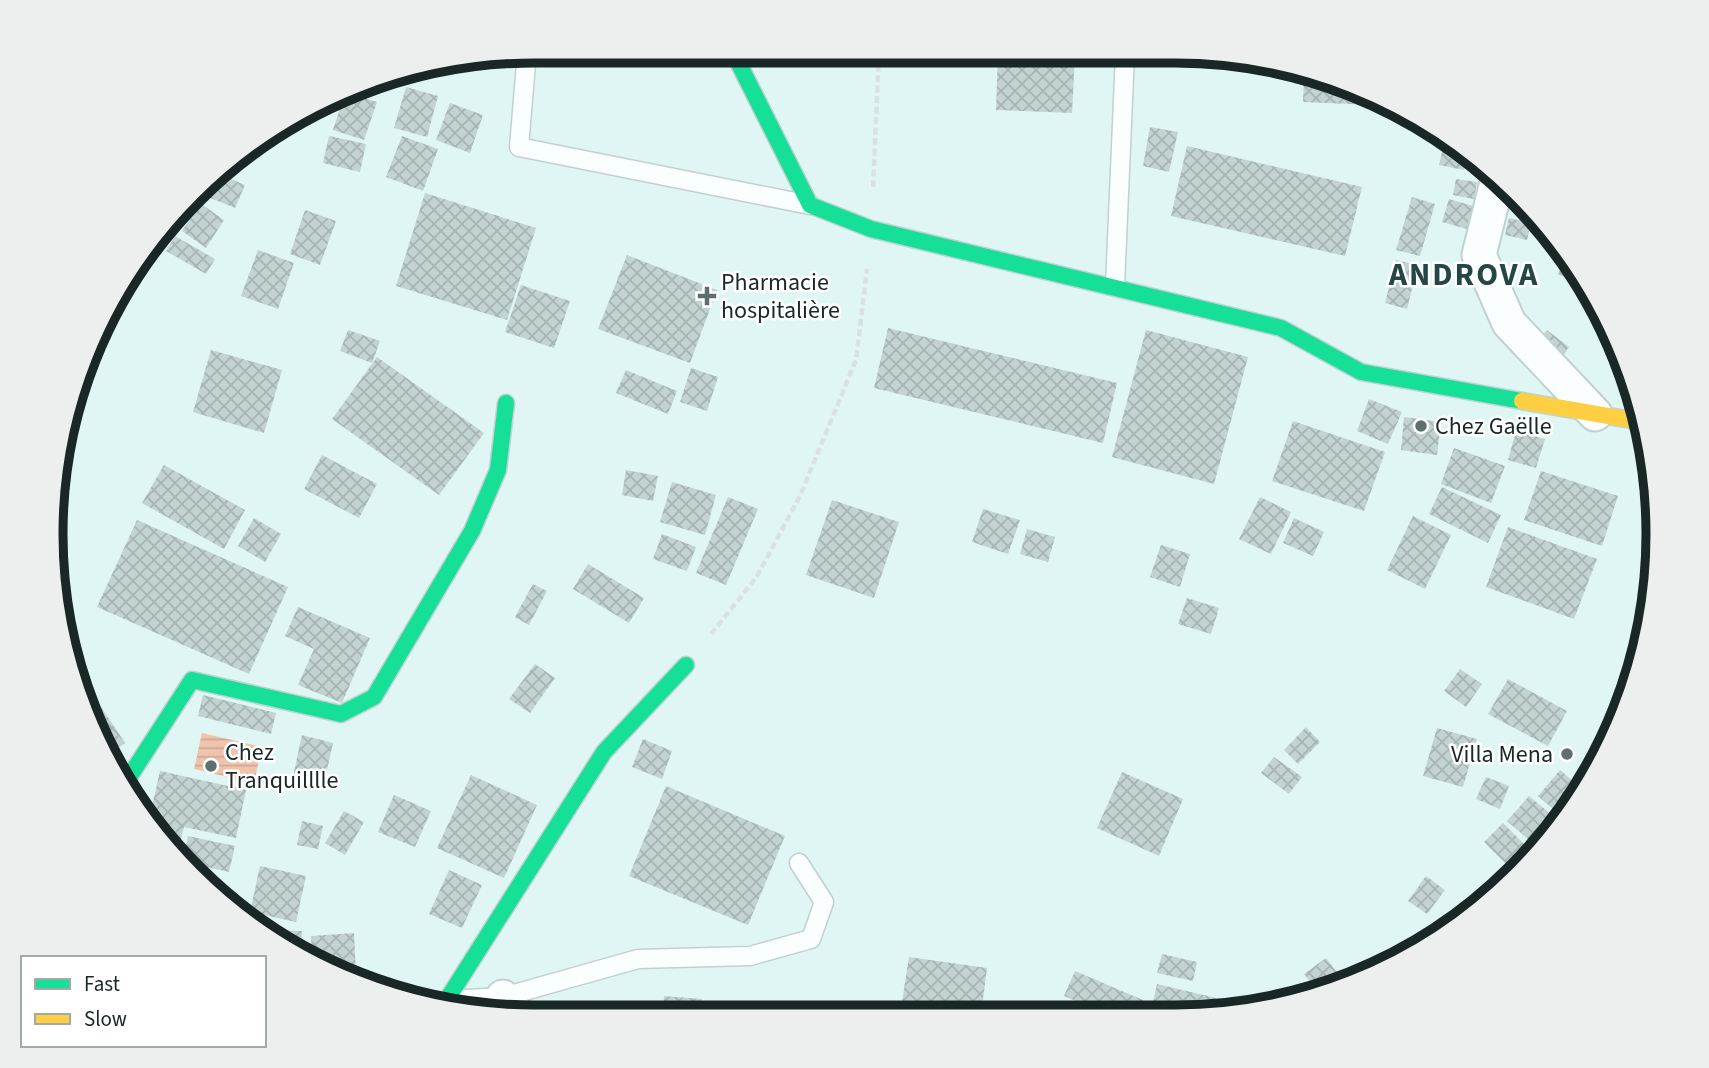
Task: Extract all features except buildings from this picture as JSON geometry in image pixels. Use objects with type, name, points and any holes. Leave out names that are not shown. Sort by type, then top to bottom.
[{"type":"street","points":[[739,63],[810,205],[871,229],[1280,328],[1360,372],[1632,420]]},
{"type":"street","points":[[1495,189],[1479,255],[1509,323],[1595,414]]},
{"type":"street","points":[[130,776],[192,680],[341,714],[374,697],[472,531],[498,470],[506,403]]},
{"type":"street","points":[[448,997],[604,752],[686,665]]},
{"type":"lane","points":[[526,63],[519,148],[810,205]]},
{"type":"lane","points":[[1115,286],[1125,63]]},
{"type":"lane","points":[[512,1004],[638,959],[750,956],[811,939],[824,902],[799,863]]},
{"type":"path","points":[[686,665],[755,578],[800,496],[856,360],[871,229],[879,63]]},
{"type":"shaded area","points":[[202,733],[262,747],[254,783],[194,769]]},
{"type":"traffic: fast","points":[[739,63],[810,205],[871,229],[1281,328],[1361,372],[1522,401]]},
{"type":"traffic: fast","points":[[130,776],[192,680],[341,714],[374,697],[472,531],[498,470],[506,403]]},
{"type":"traffic: fast","points":[[449,997],[604,752],[686,665]]},
{"type":"traffic: slow","points":[[1522,401],[1632,420]]},
{"type":"place","name":"Pharmacie hospitalière","points":[[707,296]]},
{"type":"place","name":"Chez Gaëlle","points":[[1421,426]]},
{"type":"place","name":"Villa Mena","points":[[1567,754]]},
{"type":"place","name":"Chez Tranquilllle","points":[[211,766]]},
{"type":"district","name":"ANDROVA","points":[[1464,275]]}]
